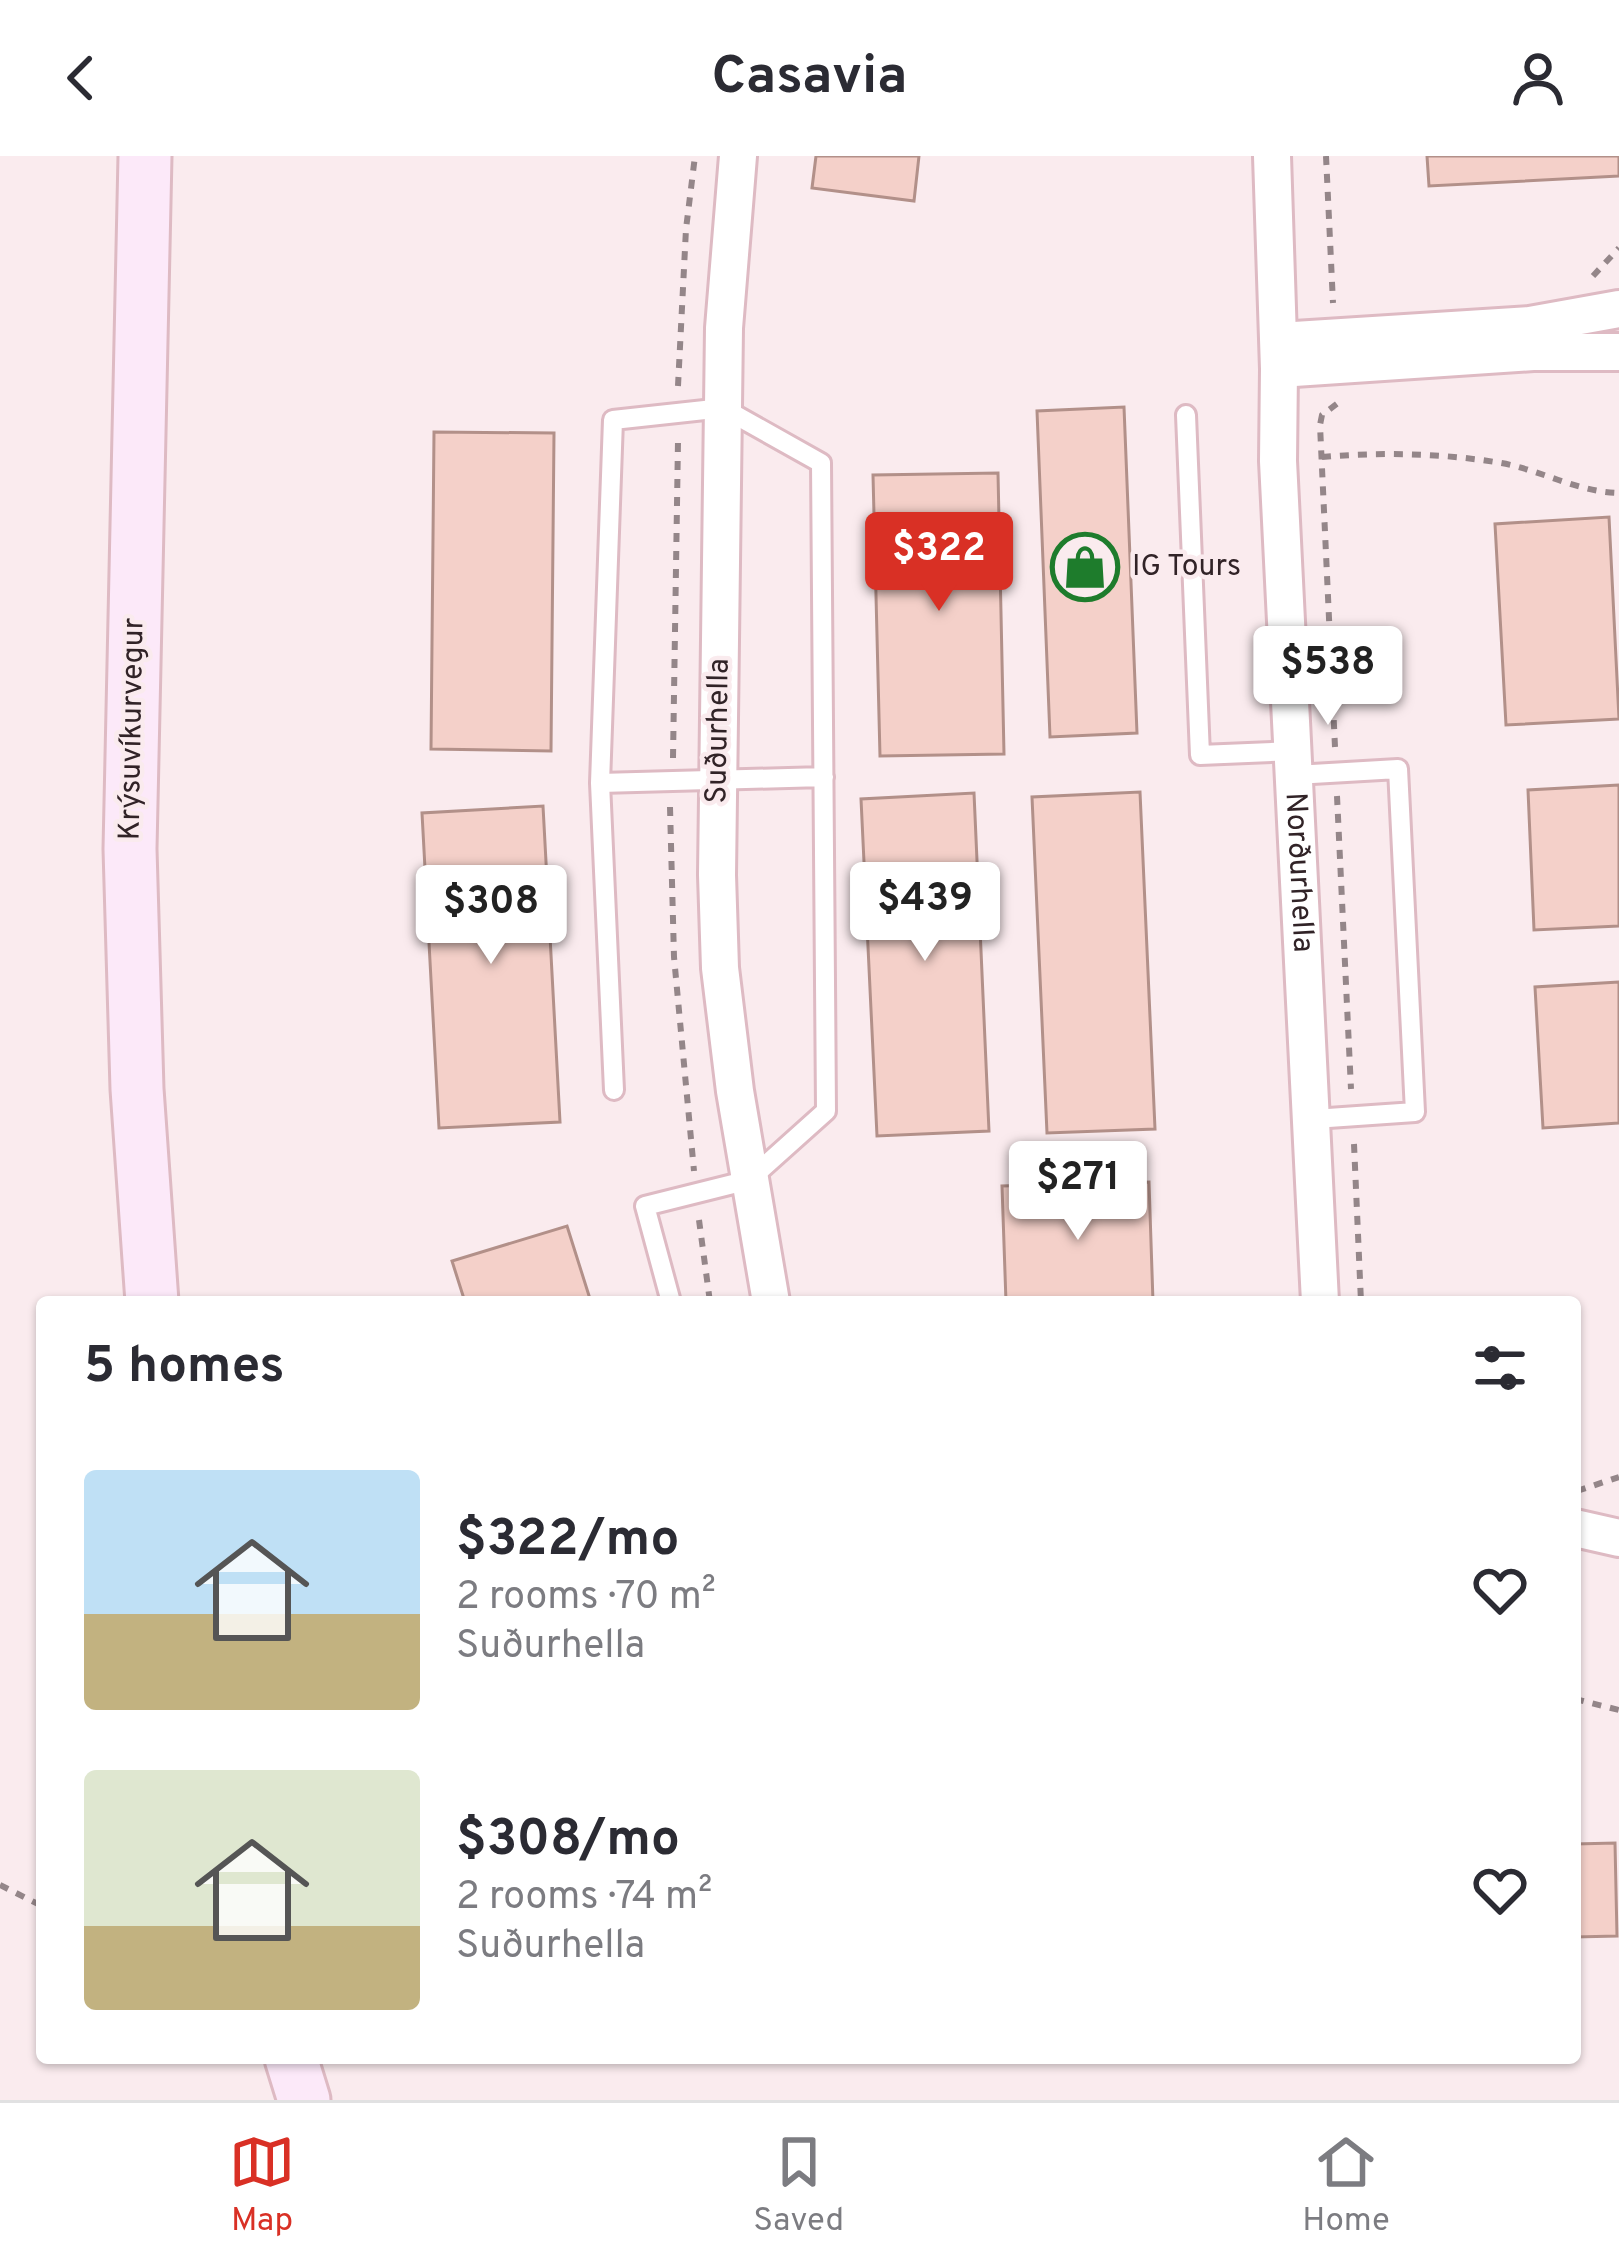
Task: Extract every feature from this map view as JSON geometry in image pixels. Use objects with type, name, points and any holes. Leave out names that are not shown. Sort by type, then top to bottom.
[{"type":"main road","name":"Krýsuvíkurvegur","points":[[145,156],[130,849],[137,1088],[152,1296]]},
{"type":"main road","points":[[293,2064],[304,2100]]},
{"type":"street","name":"Suðurhella","points":[[738,156],[728,257],[723,408],[720,968],[770,1296]]},
{"type":"street","name":"Norðurhella","points":[[1272,156],[1278,461],[1320,1296]]},
{"type":"street","points":[[1279,355],[1530,325],[1619,309]]},
{"type":"street","points":[[1279,355],[1619,352]]},
{"type":"street","points":[[1581,1517],[1619,1511]]},
{"type":"street","points":[[1581,1529],[1619,1538]]},
{"type":"lane","points":[[614,1090],[600,783],[613,420],[723,408],[821,463],[826,1111],[749,1180],[645,1206],[669,1296]]},
{"type":"lane","points":[[1186,415],[1200,754],[1398,769],[1415,1112],[1314,1119]]},
{"type":"lane","points":[[600,783],[824,777]]},
{"type":"path","points":[[1326,156],[1331,287],[1334,304],[1343,315]]},
{"type":"path","points":[[1321,457],[1412,454],[1505,464],[1600,493],[1619,493]]},
{"type":"path","points":[[1581,1490],[1619,1478]]},
{"type":"path","points":[[1581,1700],[1619,1710]]},
{"type":"path","points":[[0,1885],[36,1903]]},
{"type":"building","points":[[816,156],[919,156],[914,201],[812,188]]},
{"type":"building","points":[[1427,156],[1619,156],[1619,176],[1429,186]]},
{"type":"building","points":[[1124,407],[1137,733],[1050,737],[1037,411]]},
{"type":"building","points":[[434,432],[554,433],[551,751],[431,749]]},
{"type":"building","points":[[998,473],[1004,754],[880,756],[873,475]]},
{"type":"building","points":[[1609,517],[1619,719],[1506,725],[1495,524]]},
{"type":"building","points":[[1619,785],[1619,926],[1534,930],[1528,790]]},
{"type":"building","points":[[1140,792],[1155,1129],[1047,1133],[1032,797]]},
{"type":"building","points":[[974,793],[989,1131],[877,1136],[861,799]]},
{"type":"building","points":[[543,806],[560,1122],[439,1128],[422,813]]},
{"type":"building","points":[[1619,982],[1619,1123],[1543,1128],[1535,987]]},
{"type":"building","points":[[1149,1182],[1153,1296],[1006,1296],[1002,1186]]},
{"type":"building","points":[[567,1226],[589,1296],[463,1296],[452,1261]]},
{"type":"building","points":[[1615,1843],[1617,1936],[1581,1937],[1581,1844]]},
{"type":"place","name":"IG Tours","points":[[1085,567]]}]
